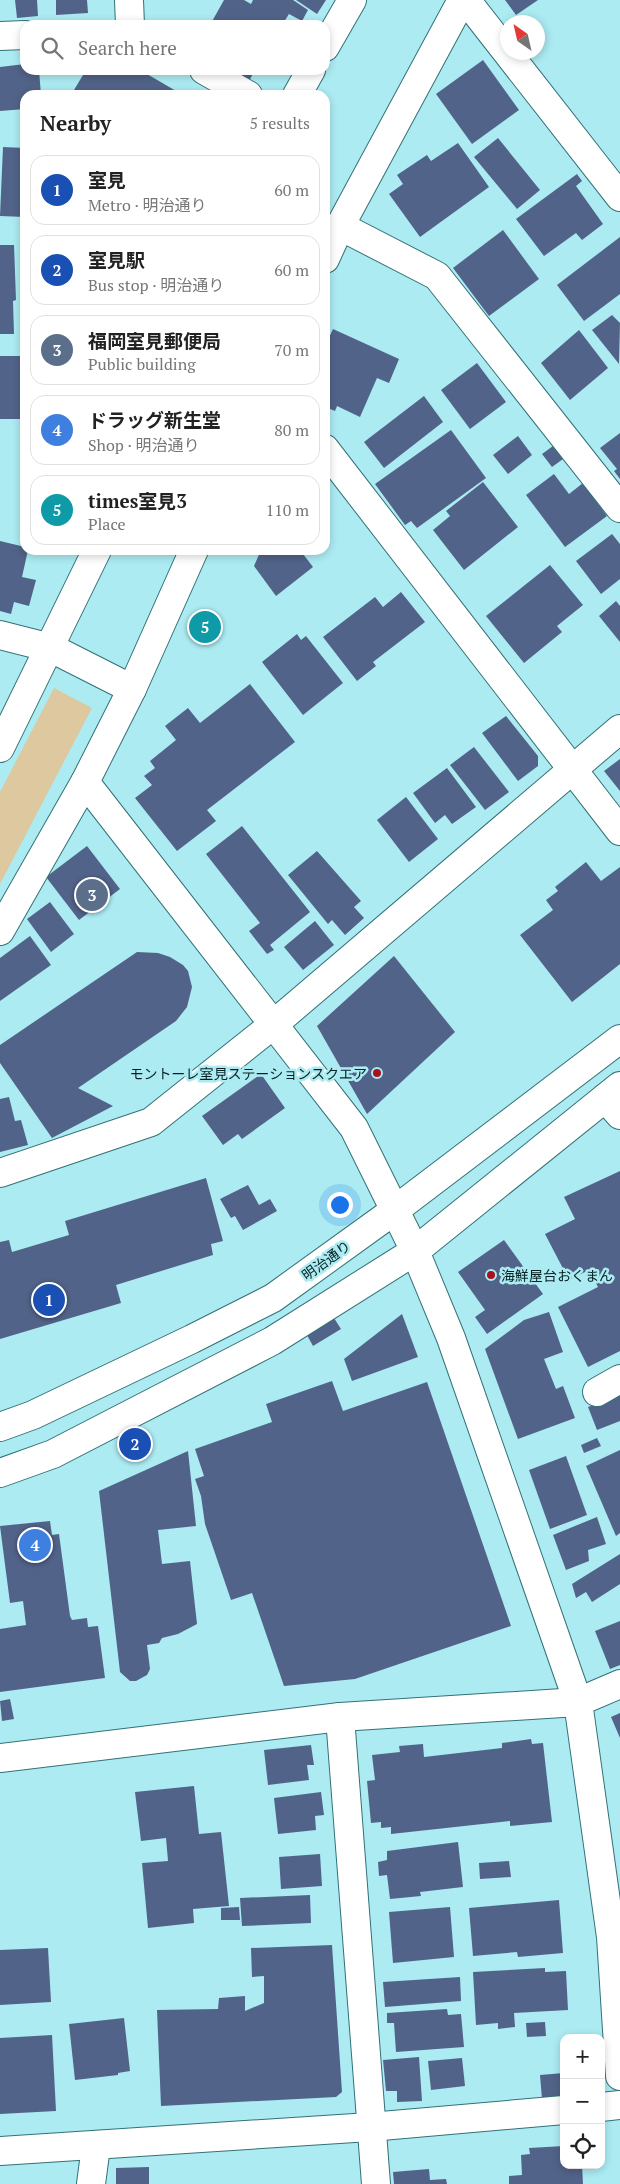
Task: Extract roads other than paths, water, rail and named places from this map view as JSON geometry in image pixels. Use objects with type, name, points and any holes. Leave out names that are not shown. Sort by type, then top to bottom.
[{"type":"street","points":[[129,0],[130,20]]},
{"type":"street","points":[[330,38],[352,0]]},
{"type":"street","points":[[330,249],[340,226],[464,0],[620,197]]},
{"type":"street","points":[[0,36],[20,35]]},
{"type":"street","points":[[213,75],[239,90]]},
{"type":"street","points":[[300,90],[309,75]]},
{"type":"street","points":[[340,226],[437,276],[620,508]]},
{"type":"street","points":[[330,455],[620,831]]},
{"type":"street","points":[[0,748],[51,648],[95,555]]},
{"type":"street","points":[[0,931],[85,782],[132,689],[192,555]]},
{"type":"street","points":[[0,635],[51,648],[132,689]]},
{"type":"street","points":[[0,1173],[151,1122],[274,1024],[620,729]]},
{"type":"street","points":[[85,782],[354,1128],[415,1251],[451,1338],[578,1702],[611,1937],[620,2076]]},
{"type":"street","name":"明治通り","points":[[0,1427],[33,1415],[272,1298],[396,1210],[620,1039]]},
{"type":"street","points":[[0,1473],[53,1454],[272,1341],[415,1251],[615,1100]]},
{"type":"street","points":[[0,1758],[340,1717],[578,1702],[620,1684]]},
{"type":"street","points":[[340,1717],[370,2127],[376,2184]]},
{"type":"street","points":[[605,2107],[620,2106]]},
{"type":"street","points":[[0,2151],[370,2127],[560,2110]]},
{"type":"street","points":[[91,2184],[96,2146]]},
{"type":"place","name":"times室見3","points":[[205,627]]},
{"type":"place","name":"福岡室見郵便局","points":[[92,895]]},
{"type":"place","name":"モントーレ室見ステーションスクエア","points":[[377,1073]]},
{"type":"place","name":"海鮮屋台おくまん","points":[[491,1275]]},
{"type":"place","name":"室見","points":[[49,1300]]},
{"type":"place","name":"室見駅","points":[[135,1444]]},
{"type":"place","name":"ドラッグ新生堂","points":[[35,1545]]}]
